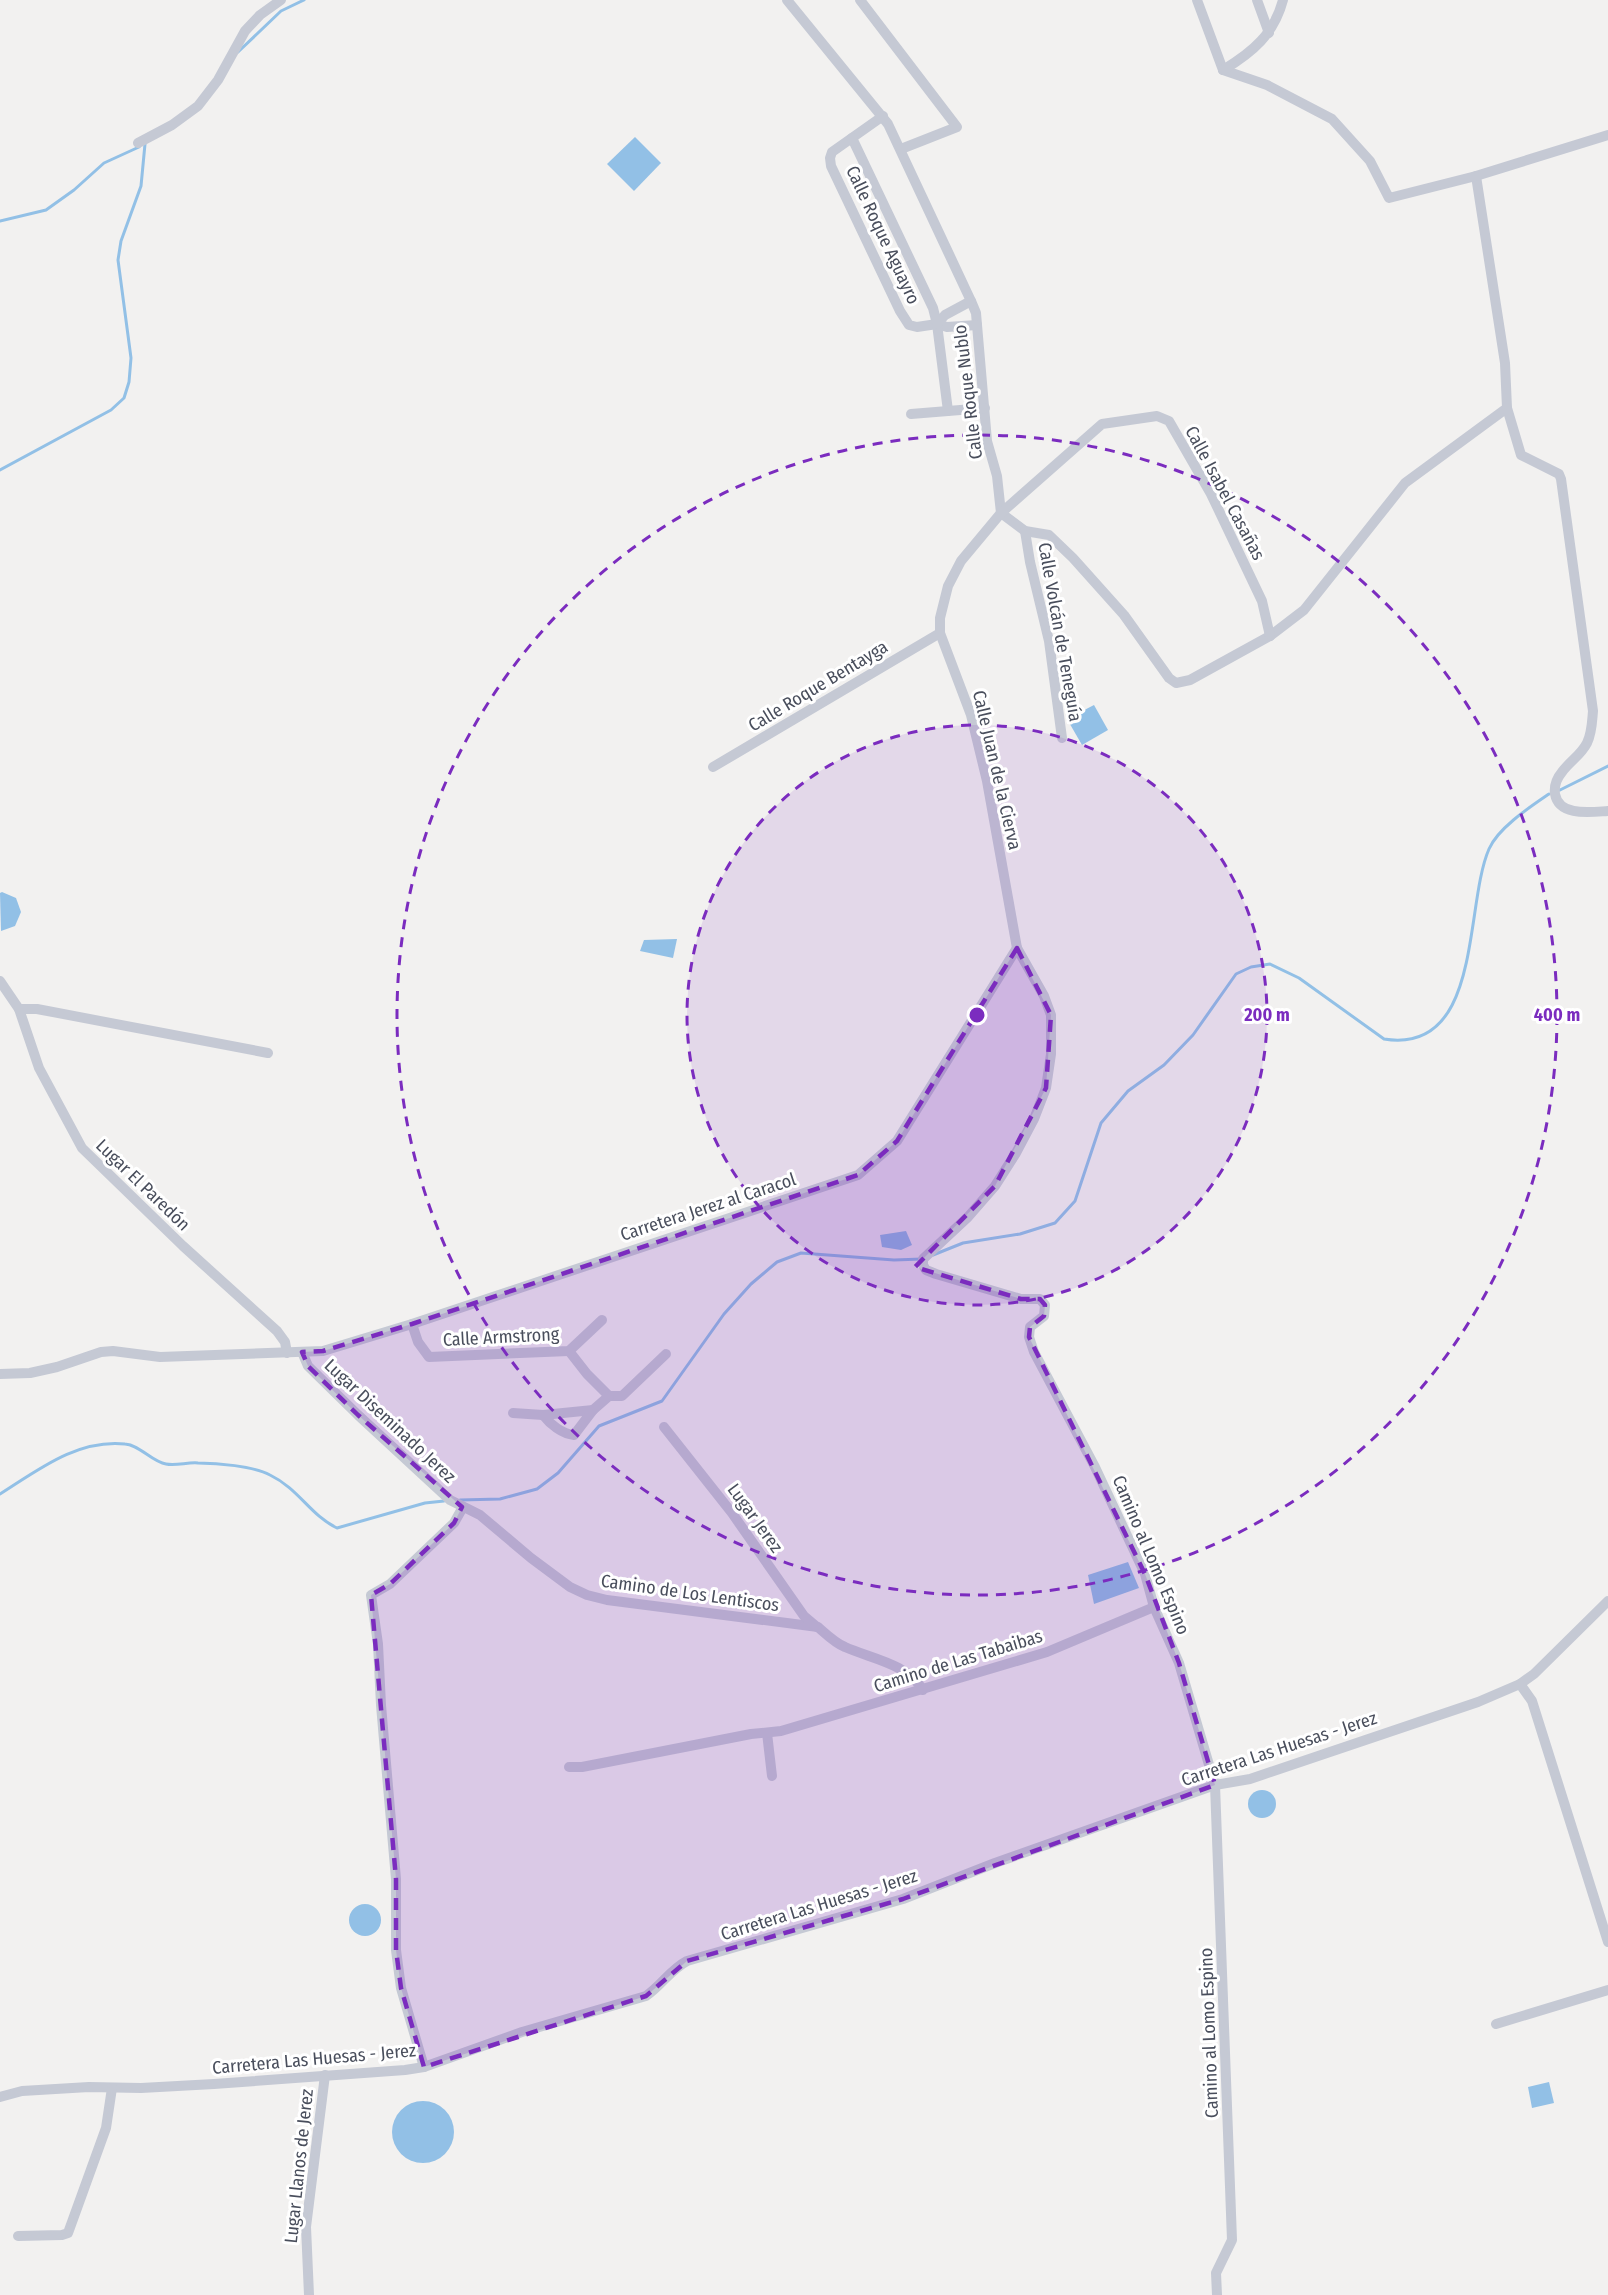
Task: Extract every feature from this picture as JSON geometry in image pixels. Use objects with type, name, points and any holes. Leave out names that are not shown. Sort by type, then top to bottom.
[{"type":"street","points":[[138,143],[172,125],[198,106],[218,80],[245,31],[260,15],[281,0]]},
{"type":"street","name":"Calle Roque Nublo","points":[[787,0],[883,116],[901,149],[971,301],[976,313],[987,441],[997,476],[1001,513]]},
{"type":"street","points":[[860,0],[957,127],[901,149]]},
{"type":"street","points":[[1197,0],[1223,70]]},
{"type":"street","points":[[1257,0],[1269,33]]},
{"type":"street","points":[[1223,70],[1239,60],[1269,33],[1278,18],[1284,0]]},
{"type":"street","points":[[1223,70],[1267,85],[1332,118],[1370,161],[1389,198],[1476,176],[1608,135]]},
{"type":"street","name":"Calle Roque Aguayro","points":[[883,116],[832,152],[831,166],[904,320],[909,325],[917,327],[937,324],[947,327],[977,325]]},
{"type":"street","points":[[852,138],[933,308],[948,411]]},
{"type":"street","points":[[1476,176],[1505,363],[1507,408],[1521,455],[1559,474],[1561,479],[1593,711],[1592,731],[1587,744],[1556,782],[1556,798],[1570,811],[1608,811]]},
{"type":"street","points":[[937,324],[945,315],[971,301]]},
{"type":"street","points":[[911,414],[985,408]]},
{"type":"street","points":[[1001,513],[1026,531],[1049,535],[1073,558],[1124,615],[1169,678],[1176,683],[1190,680],[1270,636],[1304,610],[1405,483],[1507,408]]},
{"type":"street","name":"Calle Isabel Casañas","points":[[1001,513],[1102,424],[1157,416],[1168,421],[1211,494],[1252,579],[1262,601],[1270,636]]},
{"type":"street","name":"Calle Juan de la Cierva","points":[[1001,513],[961,561],[948,586],[940,618],[940,633],[971,715],[987,781],[1017,948]]},
{"type":"street","name":"Calle Volcán de Teneguía","points":[[1026,531],[1030,562],[1049,641],[1062,738]]},
{"type":"street","name":"Calle Roque Bentayga","points":[[713,768],[940,633]]},
{"type":"street","name":"Carretera Jerez al Caracol","points":[[0,1374],[57,1367],[101,1352],[113,1351],[160,1357],[323,1351],[412,1324],[858,1175],[897,1141],[1017,948]]},
{"type":"street","name":"Camino al Lomo Espino","points":[[1017,948],[1044,996],[1051,1015],[1051,1054],[1046,1088],[1034,1119],[994,1186],[968,1217],[923,1259],[922,1265],[926,1270],[936,1274],[1021,1299],[1040,1299],[1045,1305],[1044,1317],[1030,1327],[1029,1337],[1034,1352],[1095,1467],[1145,1574],[1154,1607],[1179,1663],[1215,1785],[1232,2240],[1216,2273],[1217,2295]]},
{"type":"street","name":"Lugar El Paredón","points":[[0,981],[19,1009],[39,1068],[82,1148],[183,1246],[277,1331],[285,1342],[287,1353]]},
{"type":"street","points":[[19,1009],[37,1009],[268,1053]]},
{"type":"street","name":"Calle Armstrong","points":[[412,1324],[418,1342],[429,1358],[569,1351],[602,1320]]},
{"type":"street","points":[[569,1351],[587,1374],[609,1396]]},
{"type":"street","name":"Lugar Diseminado Jerez","points":[[302,1353],[308,1366],[358,1415],[450,1500],[463,1507]]},
{"type":"street","points":[[543,1415],[549,1423],[568,1435],[574,1435],[593,1410],[609,1396],[622,1396],[666,1354]]},
{"type":"street","points":[[513,1413],[543,1415],[593,1410]]},
{"type":"street","name":"Lugar Jerez","points":[[664,1427],[732,1512],[804,1616],[818,1627]]},
{"type":"street","points":[[424,2067],[401,1988],[396,1950],[396,1879],[378,1644],[371,1595],[390,1584],[454,1523],[463,1507]]},
{"type":"street","name":"Camino de Los Lentiscos","points":[[463,1507],[480,1515],[570,1587],[587,1595],[607,1600],[818,1627]]},
{"type":"street","name":"Carretera Las Huesas - Jerez","points":[[0,2097],[22,2091],[97,2086],[112,2088],[214,2084],[424,2067],[522,2032],[646,1996],[659,1987],[671,1971],[687,1961],[903,1899],[995,1863],[1215,1785],[1250,1779],[1479,1702],[1520,1684],[1534,1674],[1608,1601]]},
{"type":"street","name":"Camino de Las Tabaibas","points":[[569,1767],[582,1767],[751,1734],[781,1731],[1047,1652],[1154,1607]]},
{"type":"street","points":[[818,1627],[843,1647],[866,1653],[916,1679],[923,1690]]},
{"type":"street","points":[[1520,1684],[1532,1701],[1608,1942]]},
{"type":"street","points":[[767,1733],[772,1776]]},
{"type":"street","points":[[1496,2024],[1608,1990]]},
{"type":"street","name":"Lugar Llanos de Jerez","points":[[309,2295],[306,2227],[325,2076]]},
{"type":"street","points":[[18,2236],[68,2233],[106,2128],[112,2088]]},
{"type":"highlighted area","points":[[1017,948],[1051,1015],[1046,1088],[995,1186],[915,1267],[1021,1299],[1040,1299],[1045,1305],[1044,1316],[1030,1327],[1029,1337],[1145,1574],[1179,1663],[1215,1785],[903,1899],[687,1961],[646,1996],[424,2067],[401,1988],[396,1950],[396,1879],[371,1595],[390,1584],[454,1523],[462,1507],[358,1415],[308,1366],[302,1352],[323,1351],[412,1324],[858,1175],[897,1141]]},
{"type":"water","points":[[635,137],[661,163],[634,191],[607,164]]},
{"type":"water","points":[[1094,705],[1108,730],[1082,745],[1067,719]]},
{"type":"water","points":[[0,893],[16,898],[21,912],[15,926],[1,931]]},
{"type":"water","points":[[677,939],[673,958],[640,951],[644,940]]},
{"type":"water","points":[[906,1231],[912,1245],[901,1250],[882,1247],[880,1235]]},
{"type":"water","points":[[1128,1562],[1139,1588],[1094,1604],[1088,1575]]},
{"type":"water","points":[[1262,1790],[1272,1794],[1276,1804],[1272,1814],[1262,1818],[1252,1814],[1248,1804],[1252,1794]]},
{"type":"water","points":[[365,1904],[376,1909],[381,1920],[376,1931],[365,1936],[354,1931],[349,1920],[354,1909]]},
{"type":"water","points":[[1549,2082],[1554,2103],[1532,2108],[1528,2087]]},
{"type":"water","points":[[423,2101],[440,2106],[445,2110],[449,2115],[454,2132],[449,2149],[445,2154],[440,2158],[423,2163],[406,2158],[401,2154],[397,2149],[392,2132],[397,2115],[401,2110],[406,2106]]},
{"type":"waterway","points":[[238,52],[281,11],[304,0]]},
{"type":"waterway","points":[[0,470],[111,410],[124,398],[129,382],[131,358],[118,260],[121,241],[141,186],[145,144]]},
{"type":"waterway","points":[[0,221],[46,210],[74,190],[104,163],[139,147]]},
{"type":"waterway","points":[[1560,790],[1608,766]]},
{"type":"waterway","points":[[933,1255],[963,1243],[1020,1234],[1055,1223],[1075,1201],[1101,1123],[1128,1091],[1164,1065],[1193,1035],[1236,974],[1251,967],[1270,964],[1299,978],[1384,1039],[1416,1038],[1439,1024],[1454,1001],[1464,971],[1481,874],[1489,849],[1507,826],[1549,794]]},
{"type":"waterway","points":[[460,1500],[500,1499],[537,1489],[558,1473],[599,1426],[662,1401],[724,1314],[751,1284],[777,1262],[801,1253],[894,1260],[922,1259]]},
{"type":"waterway","points":[[0,1494],[44,1466],[74,1451],[91,1446],[125,1444],[136,1447],[161,1463],[215,1464],[245,1467],[263,1472],[289,1487],[319,1516],[337,1528],[425,1503],[444,1501]]}]
